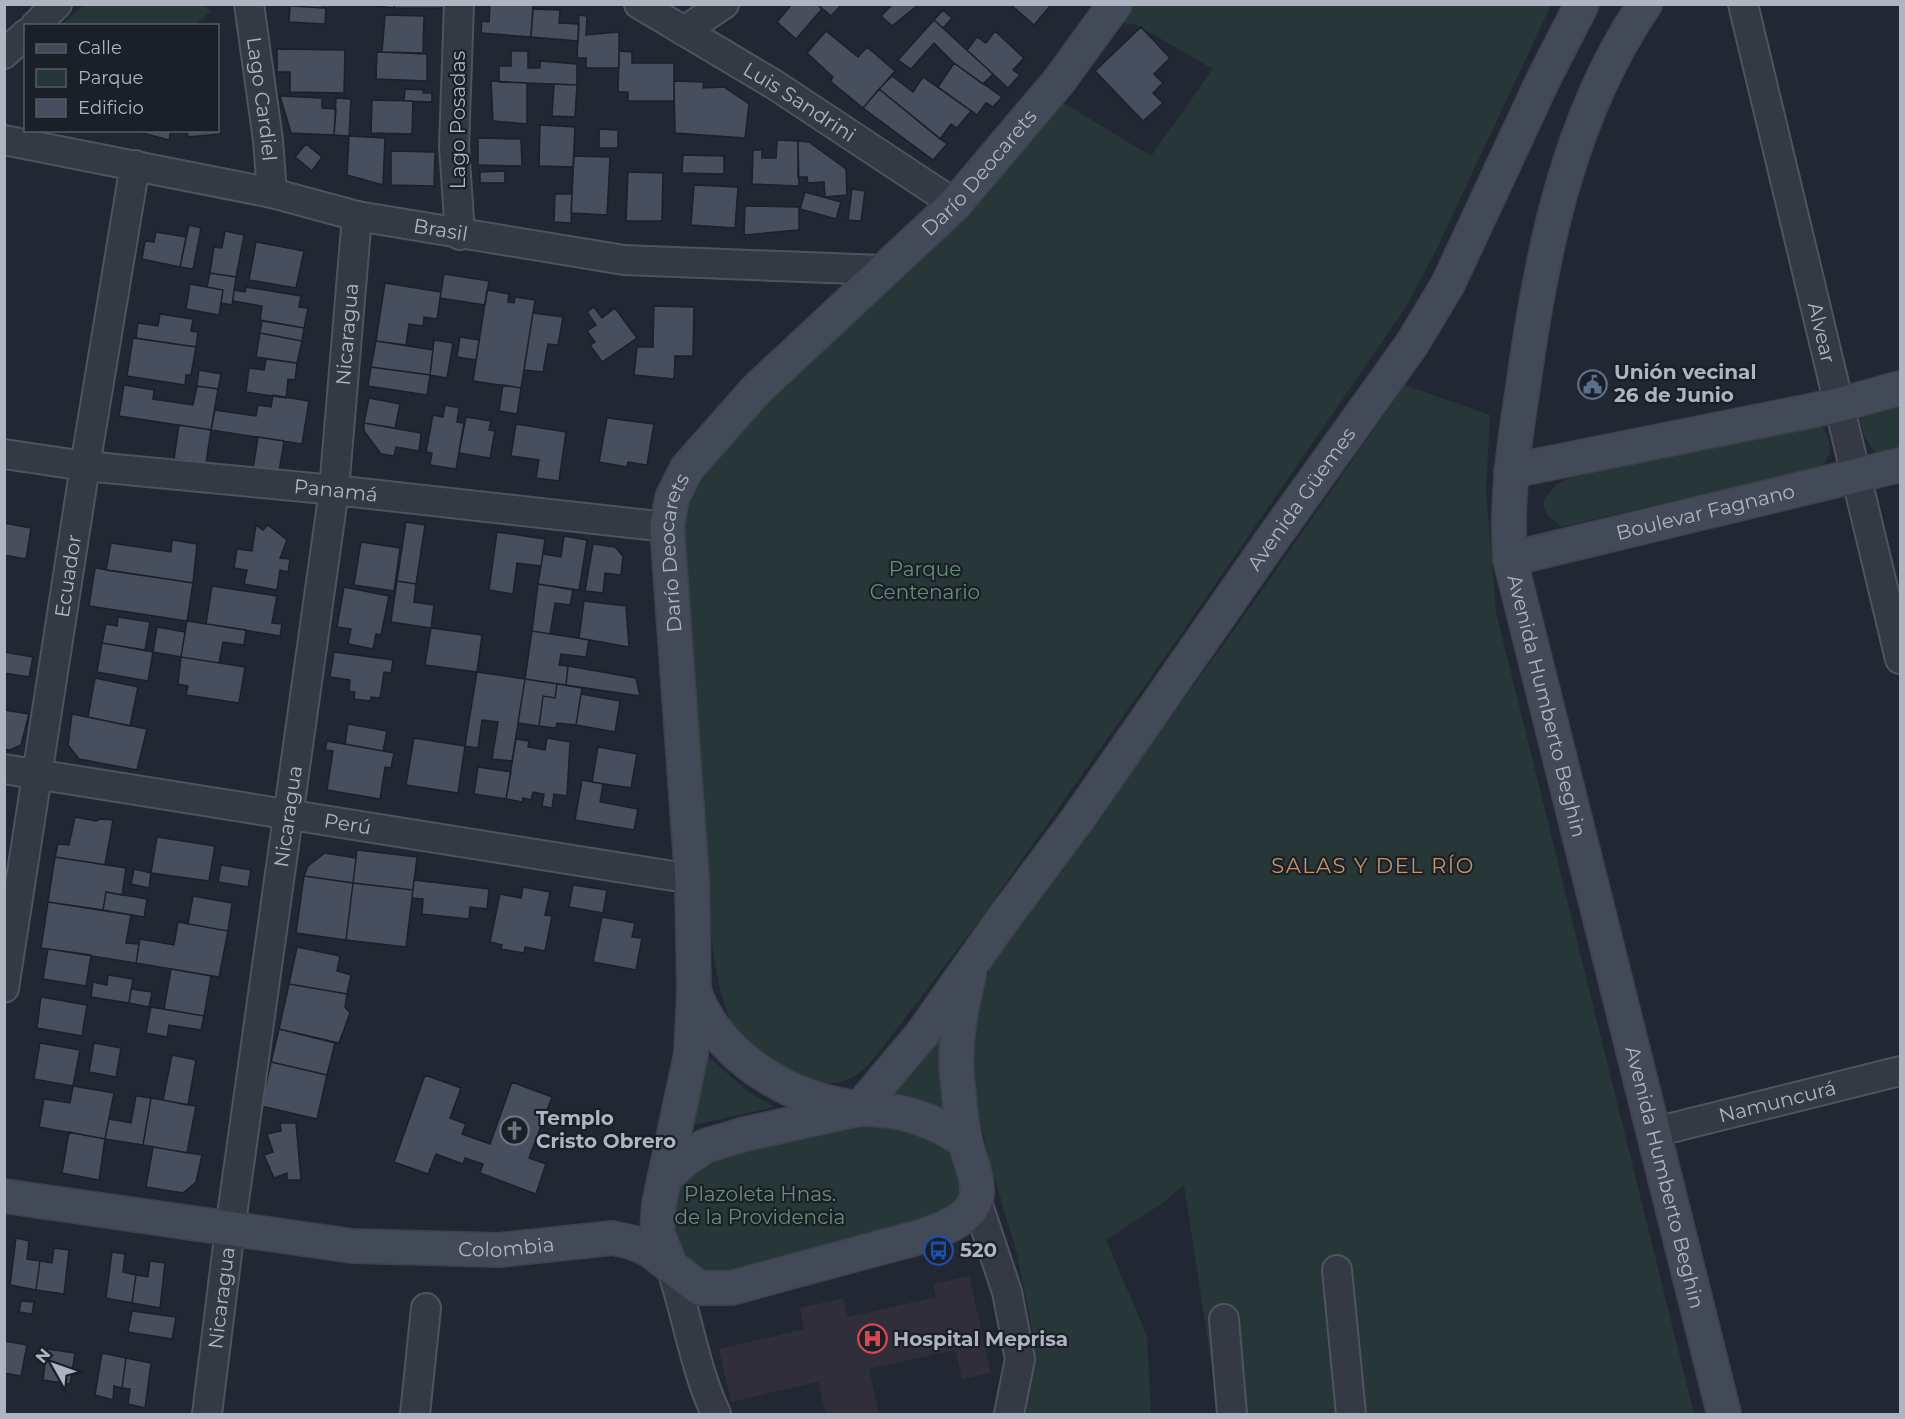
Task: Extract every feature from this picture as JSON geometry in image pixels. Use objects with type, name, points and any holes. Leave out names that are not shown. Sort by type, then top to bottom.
[{"type":"street","points":[[37,24],[57,4]]},
{"type":"street","name":"Lago Cardiel","points":[[249,4],[272,193]]},
{"type":"street","name":"Lago Posadas","points":[[459,4],[454,146],[460,235]]},
{"type":"street","name":"Luis Sandrini","points":[[639,4],[776,85],[954,204]]},
{"type":"street","points":[[684,31],[724,4]]},
{"type":"street","name":"Darío Deocarets","points":[[672,1267],[657,1232],[663,1179],[691,1054],[694,992],[692,879],[667,527],[672,498],[687,468],[757,389],[881,270],[954,204],[1059,81],[1115,4]]},
{"type":"street","name":"Avenida Güemes","points":[[860,1109],[922,1034],[1077,820],[1271,541],[1412,344],[1448,284],[1544,78],[1582,4]]},
{"type":"street","name":"Avenida Humberto Beghin","points":[[1645,4],[1629,28],[1602,80],[1557,203],[1542,262],[1510,471],[1507,520],[1510,559],[1724,1414]]},
{"type":"street","name":"Alvear","points":[[1743,4],[1900,658]]},
{"type":"street","points":[[4,54],[24,36]]},
{"type":"street","name":"Brasil","points":[[4,140],[272,193],[357,216],[460,235],[624,260],[881,270]]},
{"type":"street","name":"Ecuador","points":[[4,988],[85,466],[135,165]]},
{"type":"street","name":"Nicaragua","points":[[207,1414],[230,1228],[334,490],[357,216]]},
{"type":"street","points":[[1510,471],[1839,405],[1900,388]]},
{"type":"street","name":"Panamá","points":[[4,454],[85,466],[334,490],[667,527]]},
{"type":"street","name":"Boulevar Fagnano","points":[[1510,559],[1900,465]]},
{"type":"street","name":"Perú","points":[[4,769],[692,879]]},
{"type":"street","points":[[972,962],[957,1042],[957,1074],[965,1141],[974,1174],[975,1199],[1007,1292],[1020,1359],[1009,1414]]},
{"type":"street","points":[[694,992],[710,1025],[723,1042],[746,1061],[776,1080],[821,1102],[860,1109]]},
{"type":"street","name":"Namuncurá","points":[[1655,1132],[1900,1071]]},
{"type":"street","points":[[663,1179],[682,1161],[705,1146],[745,1134],[860,1109],[879,1108],[918,1116],[939,1124],[965,1141]]},
{"type":"street","name":"Colombia","points":[[4,1196],[352,1246],[499,1250],[612,1238],[648,1249],[699,1288],[731,1288],[938,1232],[967,1212],[975,1199]]},
{"type":"street","points":[[672,1267],[689,1324],[704,1388],[716,1414]]},
{"type":"street","points":[[1337,1270],[1352,1414]]},
{"type":"street","points":[[415,1414],[426,1308]]},
{"type":"street","points":[[1224,1319],[1232,1414]]},
{"type":"shaded area","name":"Hospital Meprisa","points":[[969,1276],[991,1373],[962,1379],[955,1350],[869,1369],[879,1414],[826,1414],[818,1382],[731,1402],[719,1349],[804,1329],[800,1308],[843,1298],[848,1317],[936,1297],[933,1284]]},
{"type":"green space","points":[[84,5],[204,5],[211,11],[196,24],[62,24]]},
{"type":"green space","name":"Parque Centenario","points":[[1127,5],[1551,5],[1438,246],[1406,307],[1179,637],[976,925],[879,1052],[860,1072],[842,1082],[822,1083],[808,1080],[778,1067],[741,1038],[728,1014],[717,975],[709,920],[681,522],[686,500],[705,465],[1057,99],[1151,156],[1213,69],[1135,24],[1114,22]]},
{"type":"green space","points":[[1405,385],[1490,415],[1486,490],[1496,612],[1694,1414],[1219,1414],[1184,1185],[1164,1202],[1106,1240],[1147,1336],[1151,1414],[1027,1414],[1027,1391],[1035,1345],[1017,1254],[987,1152],[972,1080],[973,1031],[991,964],[1236,627]]},
{"type":"green space","points":[[1900,397],[1900,453],[1892,455],[1874,451],[1864,436],[1860,421],[1865,412]]},
{"type":"green space","points":[[1820,423],[1830,445],[1829,455],[1822,466],[1562,527],[1547,515],[1543,503],[1554,487],[1570,478],[1771,431]]},
{"type":"green space","points":[[943,1031],[939,1073],[944,1114],[891,1097],[915,1071]]},
{"type":"green space","points":[[702,1051],[746,1090],[774,1107],[690,1126]]},
{"type":"green space","name":"Plazoleta Hnas. de la Providencia","points":[[859,1109],[965,1141],[967,1212],[699,1288],[659,1204],[683,1161]]},
{"type":"building","points":[[269,4],[322,4],[322,8]]},
{"type":"building","points":[[357,4],[394,4],[394,8]]},
{"type":"building","points":[[394,4],[445,4],[445,8],[394,8]]},
{"type":"building","points":[[490,4],[533,4],[531,37],[481,33],[482,21],[489,22]]},
{"type":"building","points":[[792,4],[817,4],[822,9],[796,39],[777,22]]},
{"type":"building","points":[[817,4],[842,4],[831,16]]},
{"type":"building","points":[[893,4],[918,5],[892,26],[881,16]]},
{"type":"building","points":[[1010,4],[1052,4],[1034,25]]},
{"type":"building","points":[[290,6],[326,8],[325,24],[289,22]]},
{"type":"building","points":[[533,9],[560,10],[559,23],[579,24],[578,41],[531,37]]},
{"type":"building","points":[[943,10],[952,18],[943,28],[934,20]]},
{"type":"building","points":[[385,15],[424,16],[423,53],[382,52]]},
{"type":"building","points":[[579,15],[587,16],[586,35],[619,32],[619,68],[586,68],[586,58],[577,58]]},
{"type":"building","points":[[934,20],[993,74],[983,84],[954,63],[934,43],[911,69],[898,60]]},
{"type":"building","points":[[1141,27],[1170,58],[1154,74],[1163,83],[1153,93],[1163,103],[1143,121],[1095,71]]},
{"type":"building","points":[[826,31],[858,57],[867,47],[895,71],[863,108],[830,81],[833,77],[807,53]]},
{"type":"building","points":[[995,31],[1024,58],[1013,70],[1020,75],[1008,88],[967,50],[977,37],[986,43]]},
{"type":"building","points":[[277,49],[345,50],[344,93],[290,92],[290,72],[277,72]]},
{"type":"building","points":[[511,51],[528,51],[528,68],[540,68],[540,61],[577,64],[577,85],[499,82],[499,66],[511,66]]},
{"type":"building","points":[[619,51],[632,52],[632,63],[674,63],[674,101],[628,101],[628,92],[618,92]]},
{"type":"building","points":[[377,52],[427,54],[427,81],[376,79]]},
{"type":"building","points":[[954,63],[1002,97],[993,107],[986,103],[977,115],[938,87]]},
{"type":"building","points":[[892,76],[913,92],[923,77],[971,111],[957,128],[951,124],[940,139],[879,89]]},
{"type":"building","points":[[491,81],[527,83],[527,124],[493,121]]},
{"type":"building","points":[[674,81],[704,82],[703,88],[724,87],[749,104],[745,138],[675,133]]},
{"type":"building","points":[[554,84],[577,85],[575,117],[552,116]]},
{"type":"building","points":[[405,89],[432,93],[432,102],[404,101]]},
{"type":"building","points":[[879,89],[947,144],[933,160],[863,108]]},
{"type":"building","points":[[280,96],[322,98],[322,108],[336,109],[334,135],[291,133]]},
{"type":"building","points":[[336,98],[351,99],[349,136],[334,135]]},
{"type":"building","points":[[372,100],[413,101],[412,134],[371,133]]},
{"type":"building","points":[[540,125],[575,127],[573,167],[539,166]]},
{"type":"building","points":[[219,128],[220,134],[188,137],[187,132],[219,132]]},
{"type":"building","points":[[599,129],[618,130],[618,148],[599,148]]},
{"type":"building","points":[[139,132],[171,132],[169,140]]},
{"type":"building","points":[[349,136],[385,138],[383,185],[347,175]]},
{"type":"building","points":[[478,138],[521,139],[522,166],[478,165]]},
{"type":"building","points":[[777,140],[798,141],[799,186],[752,184],[753,150],[762,150],[762,158],[776,158]]},
{"type":"building","points":[[798,141],[809,142],[846,169],[847,195],[825,197],[824,182],[808,183],[807,177],[798,177]]},
{"type":"building","points":[[306,144],[322,157],[312,171],[295,157]]},
{"type":"building","points":[[391,151],[435,152],[434,186],[391,185]]},
{"type":"building","points":[[683,155],[724,156],[724,174],[682,173]]},
{"type":"building","points":[[574,156],[610,157],[607,215],[571,213]]},
{"type":"building","points":[[505,171],[505,183],[480,183],[480,172]]},
{"type":"building","points":[[628,172],[663,173],[662,221],[626,221]]},
{"type":"building","points":[[694,185],[738,187],[735,228],[691,225]]},
{"type":"building","points":[[852,189],[865,191],[861,221],[848,220]]},
{"type":"building","points":[[805,192],[841,202],[836,219],[800,209]]},
{"type":"building","points":[[555,194],[572,194],[571,223],[554,222]]},
{"type":"building","points":[[745,206],[799,207],[799,230],[744,235]]},
{"type":"building","points":[[189,225],[201,228],[193,269],[180,267]]},
{"type":"building","points":[[225,231],[244,235],[236,277],[210,273],[214,247],[222,248]]},
{"type":"building","points":[[156,232],[186,237],[180,267],[142,259],[145,241],[154,242]]},
{"type":"building","points":[[256,242],[304,251],[296,288],[249,280]]},
{"type":"building","points":[[210,273],[236,277],[232,305],[221,303],[223,290],[207,287]]},
{"type":"building","points":[[444,274],[489,281],[485,305],[440,298]]},
{"type":"building","points":[[385,283],[441,292],[437,319],[424,317],[423,326],[409,324],[406,345],[376,341]]},
{"type":"building","points":[[190,284],[223,290],[219,315],[186,309]]},
{"type":"building","points":[[246,287],[301,296],[299,307],[308,308],[304,328],[260,320],[262,306],[233,301],[234,290],[245,292]]},
{"type":"building","points":[[487,290],[509,294],[508,302],[514,303],[515,297],[535,300],[521,388],[473,381]]},
{"type":"building","points":[[654,306],[694,307],[693,356],[675,356],[674,379],[634,375],[637,347],[653,347]]},
{"type":"building","points":[[594,307],[602,318],[615,308],[637,338],[602,362],[590,345],[595,342],[587,331],[596,325],[587,312]]},
{"type":"building","points":[[533,313],[563,317],[558,345],[548,344],[543,372],[524,370]]},
{"type":"building","points":[[160,314],[193,319],[191,331],[198,332],[196,347],[136,338],[138,323],[158,326]]},
{"type":"building","points":[[262,321],[304,328],[302,341],[260,333]]},
{"type":"building","points":[[260,333],[302,341],[297,363],[256,357]]},
{"type":"building","points":[[460,337],[479,340],[476,360],[457,357]]},
{"type":"building","points":[[133,338],[196,347],[191,375],[186,375],[185,385],[127,376]]},
{"type":"building","points":[[434,340],[453,343],[447,378],[430,375]]},
{"type":"building","points":[[376,341],[433,350],[430,375],[371,367]]},
{"type":"building","points":[[266,359],[297,363],[295,380],[288,379],[286,398],[246,392],[249,368],[264,370]]},
{"type":"building","points":[[371,367],[430,375],[427,395],[368,386]]},
{"type":"building","points":[[199,370],[221,374],[218,389],[197,386]]},
{"type":"building","points":[[124,385],[154,390],[153,399],[193,405],[197,386],[218,389],[211,430],[119,416]]},
{"type":"building","points":[[503,385],[521,388],[517,414],[499,411]]},
{"type":"building","points":[[273,395],[309,401],[302,444],[211,430],[215,410],[256,416],[258,405],[271,407]]},
{"type":"building","points":[[369,398],[400,404],[395,428],[364,423]]},
{"type":"building","points":[[445,405],[459,408],[457,422],[464,423],[456,469],[430,465],[432,453],[426,452],[433,415],[443,417]]},
{"type":"building","points":[[466,417],[491,421],[489,430],[495,431],[490,458],[459,453]]},
{"type":"building","points":[[607,418],[654,424],[647,465],[628,462],[627,467],[599,462]]},
{"type":"building","points":[[364,423],[421,433],[419,451],[396,447],[394,456],[381,454],[364,431]]},
{"type":"building","points":[[516,424],[566,432],[559,481],[536,478],[539,460],[511,456]]},
{"type":"building","points":[[179,425],[211,430],[206,463],[174,459]]},
{"type":"building","points":[[258,437],[284,441],[279,472],[253,469]]},
{"type":"building","points":[[406,522],[425,525],[416,584],[397,581]]},
{"type":"building","points":[[4,523],[31,528],[26,559],[4,555]]},
{"type":"building","points":[[256,525],[263,530],[268,525],[287,540],[280,558],[290,559],[288,572],[280,570],[277,590],[244,584],[247,570],[234,568],[237,549],[252,551]]},
{"type":"building","points":[[497,532],[545,539],[541,566],[517,563],[513,594],[489,590]]},
{"type":"building","points":[[564,536],[587,540],[579,590],[538,584],[543,554],[561,557]]},
{"type":"building","points":[[172,540],[197,544],[193,583],[106,570],[111,543],[171,552]]},
{"type":"building","points":[[361,542],[400,548],[394,591],[354,585]]},
{"type":"building","points":[[593,544],[615,547],[623,556],[621,575],[605,573],[603,593],[585,591]]},
{"type":"building","points":[[95,568],[193,583],[187,621],[89,606]]},
{"type":"building","points":[[397,581],[416,584],[414,602],[434,605],[431,628],[391,622]]},
{"type":"building","points":[[538,584],[573,590],[570,605],[555,603],[550,634],[532,631]]},
{"type":"building","points":[[212,586],[277,596],[272,623],[282,624],[280,636],[206,624]]},
{"type":"building","points":[[344,587],[389,596],[381,635],[376,634],[373,649],[348,644],[351,629],[337,627]]},
{"type":"building","points":[[584,601],[626,606],[629,647],[579,638]]},
{"type":"building","points":[[118,617],[150,622],[145,650],[102,643],[106,624],[117,626]]},
{"type":"building","points":[[187,621],[246,630],[244,645],[223,642],[219,663],[181,657]]},
{"type":"building","points":[[157,627],[185,632],[181,657],[153,652]]},
{"type":"building","points":[[431,628],[482,635],[477,672],[425,665]]},
{"type":"building","points":[[532,631],[589,640],[586,657],[561,654],[559,665],[568,666],[566,685],[525,679]]},
{"type":"building","points":[[102,643],[153,652],[148,681],[97,672]]},
{"type":"building","points":[[4,652],[33,657],[29,677],[4,673]]},
{"type":"building","points":[[334,652],[393,660],[391,673],[384,672],[380,698],[371,697],[371,701],[354,699],[355,692],[349,691],[350,680],[330,677]]},
{"type":"building","points":[[181,657],[245,667],[239,703],[186,695],[188,686],[178,684]]},
{"type":"building","points":[[568,666],[636,678],[640,696],[566,685]]},
{"type":"building","points":[[477,672],[525,679],[512,761],[492,759],[498,722],[482,720],[478,748],[465,746]]},
{"type":"building","points":[[95,678],[138,687],[130,726],[88,717]]},
{"type":"building","points":[[525,679],[557,684],[555,698],[543,696],[539,726],[518,723]]},
{"type":"building","points":[[557,684],[582,688],[576,725],[557,723],[556,728],[539,726],[543,696],[555,698]]},
{"type":"building","points":[[581,694],[620,701],[615,732],[576,725]]},
{"type":"building","points":[[4,710],[29,714],[21,745],[10,750],[4,749]]},
{"type":"building","points":[[72,714],[147,729],[137,770],[79,759],[68,745]]},
{"type":"building","points":[[348,724],[387,731],[383,751],[345,744]]},
{"type":"building","points":[[414,738],[465,746],[458,793],[406,785]]},
{"type":"building","points":[[547,738],[570,742],[567,796],[554,794],[552,808],[542,806],[544,794],[533,792],[531,800],[523,798],[522,802],[506,799],[516,739],[529,741],[528,747],[545,750]]},
{"type":"building","points":[[327,741],[394,753],[391,768],[385,767],[380,799],[327,790],[333,751],[325,750]]},
{"type":"building","points":[[598,747],[637,754],[631,788],[592,782]]},
{"type":"building","points":[[478,767],[511,772],[506,799],[474,794]]},
{"type":"building","points":[[582,780],[603,784],[600,802],[638,809],[634,830],[575,820]]},
{"type":"building","points":[[75,817],[96,821],[113,820],[105,865],[55,857],[58,844],[69,845]]},
{"type":"building","points":[[157,837],[215,846],[209,881],[151,873]]},
{"type":"building","points":[[357,850],[417,857],[413,890],[353,883]]},
{"type":"building","points":[[325,853],[356,858],[353,883],[304,876],[308,866]]},
{"type":"building","points":[[55,857],[126,868],[122,895],[106,892],[103,910],[48,902]]},
{"type":"building","points":[[221,865],[251,870],[248,887],[218,882]]},
{"type":"building","points":[[134,869],[151,873],[149,888],[131,884]]},
{"type":"building","points":[[304,876],[353,883],[346,940],[296,933]]},
{"type":"building","points":[[414,880],[489,889],[487,909],[470,907],[469,919],[422,914],[423,899],[412,898]]},
{"type":"building","points":[[353,883],[413,890],[406,947],[346,940]]},
{"type":"building","points":[[573,885],[607,890],[603,913],[569,907]]},
{"type":"building","points":[[523,887],[550,892],[545,915],[552,916],[545,951],[525,947],[524,953],[501,949],[502,945],[490,942],[500,894],[521,898]]},
{"type":"building","points":[[106,892],[147,899],[144,917],[103,910]]},
{"type":"building","points":[[193,896],[232,903],[228,931],[188,924]]},
{"type":"building","points":[[48,902],[131,915],[126,943],[139,944],[136,963],[41,948]]},
{"type":"building","points":[[602,917],[635,923],[632,937],[642,938],[636,970],[593,962]]},
{"type":"building","points":[[178,922],[228,931],[219,977],[136,963],[140,939],[174,945]]},
{"type":"building","points":[[297,947],[340,956],[337,971],[351,975],[347,994],[289,984]]},
{"type":"building","points":[[48,949],[91,955],[86,986],[43,979]]},
{"type":"building","points":[[171,969],[211,976],[204,1016],[164,1009]]},
{"type":"building","points":[[108,975],[133,979],[129,1003],[91,997],[93,982],[107,985]]},
{"type":"building","points":[[289,984],[347,994],[345,1007],[350,1013],[339,1043],[279,1029]]},
{"type":"building","points":[[131,989],[152,992],[149,1007],[129,1003]]},
{"type":"building","points":[[41,997],[87,1005],[82,1036],[37,1028]]},
{"type":"building","points":[[151,1007],[204,1016],[201,1030],[169,1025],[167,1037],[146,1033]]},
{"type":"building","points":[[279,1029],[335,1043],[327,1075],[271,1062]]},
{"type":"building","points":[[40,1043],[80,1050],[73,1086],[34,1079]]},
{"type":"building","points":[[94,1043],[121,1048],[116,1077],[89,1072]]},
{"type":"building","points":[[172,1055],[196,1060],[188,1105],[163,1100]]},
{"type":"building","points":[[271,1062],[327,1075],[317,1119],[261,1106]]},
{"type":"building","points":[[425,1075],[461,1088],[450,1118],[466,1124],[462,1134],[490,1144],[512,1082],[552,1097],[529,1158],[546,1164],[536,1194],[480,1173],[483,1164],[465,1158],[463,1164],[436,1154],[428,1174],[394,1162]]},
{"type":"building","points":[[73,1086],[114,1093],[105,1139],[39,1127],[44,1099],[70,1103]]},
{"type":"building","points":[[136,1096],[151,1098],[143,1145],[105,1139],[109,1119],[131,1123]]},
{"type":"building","points":[[151,1098],[196,1106],[187,1153],[143,1145]]},
{"type":"building","points":[[280,1123],[296,1123],[301,1180],[287,1180],[287,1173],[274,1178],[264,1155],[273,1152],[267,1134],[281,1131]]},
{"type":"building","points":[[69,1132],[105,1139],[99,1180],[62,1173]]},
{"type":"building","points":[[153,1147],[202,1155],[196,1182],[183,1193],[146,1187]]},
{"type":"building","points":[[16,1238],[29,1241],[27,1259],[40,1261],[36,1290],[10,1285]]},
{"type":"building","points":[[54,1248],[69,1250],[64,1294],[36,1290],[40,1261],[52,1263]]},
{"type":"building","points":[[112,1252],[125,1254],[123,1272],[136,1275],[132,1303],[106,1298]]},
{"type":"building","points":[[150,1261],[165,1263],[160,1308],[132,1303],[136,1275],[148,1277]]},
{"type":"building","points":[[21,1301],[34,1302],[32,1314],[19,1312]]},
{"type":"building","points":[[132,1311],[176,1317],[172,1339],[128,1332]]},
{"type":"building","points":[[4,1341],[27,1345],[21,1376],[4,1373]]},
{"type":"building","points":[[47,1349],[75,1353],[70,1384],[43,1380]]},
{"type":"building","points":[[102,1353],[126,1358],[122,1388],[114,1386],[113,1400],[95,1395]]},
{"type":"building","points":[[126,1358],[151,1363],[145,1408],[128,1404],[130,1389],[122,1388]]},
{"type":"place","name":"Unión vecinal 26 de Junio","points":[[1593,384]]},
{"type":"place","name":"Templo Cristo Obrero","points":[[515,1130]]},
{"type":"place","name":"520","points":[[939,1250]]},
{"type":"place","name":"Hospital Meprisa","points":[[872,1339]]},
{"type":"district","name":"SALAS Y DEL RÍO","points":[[1373,865]]}]
